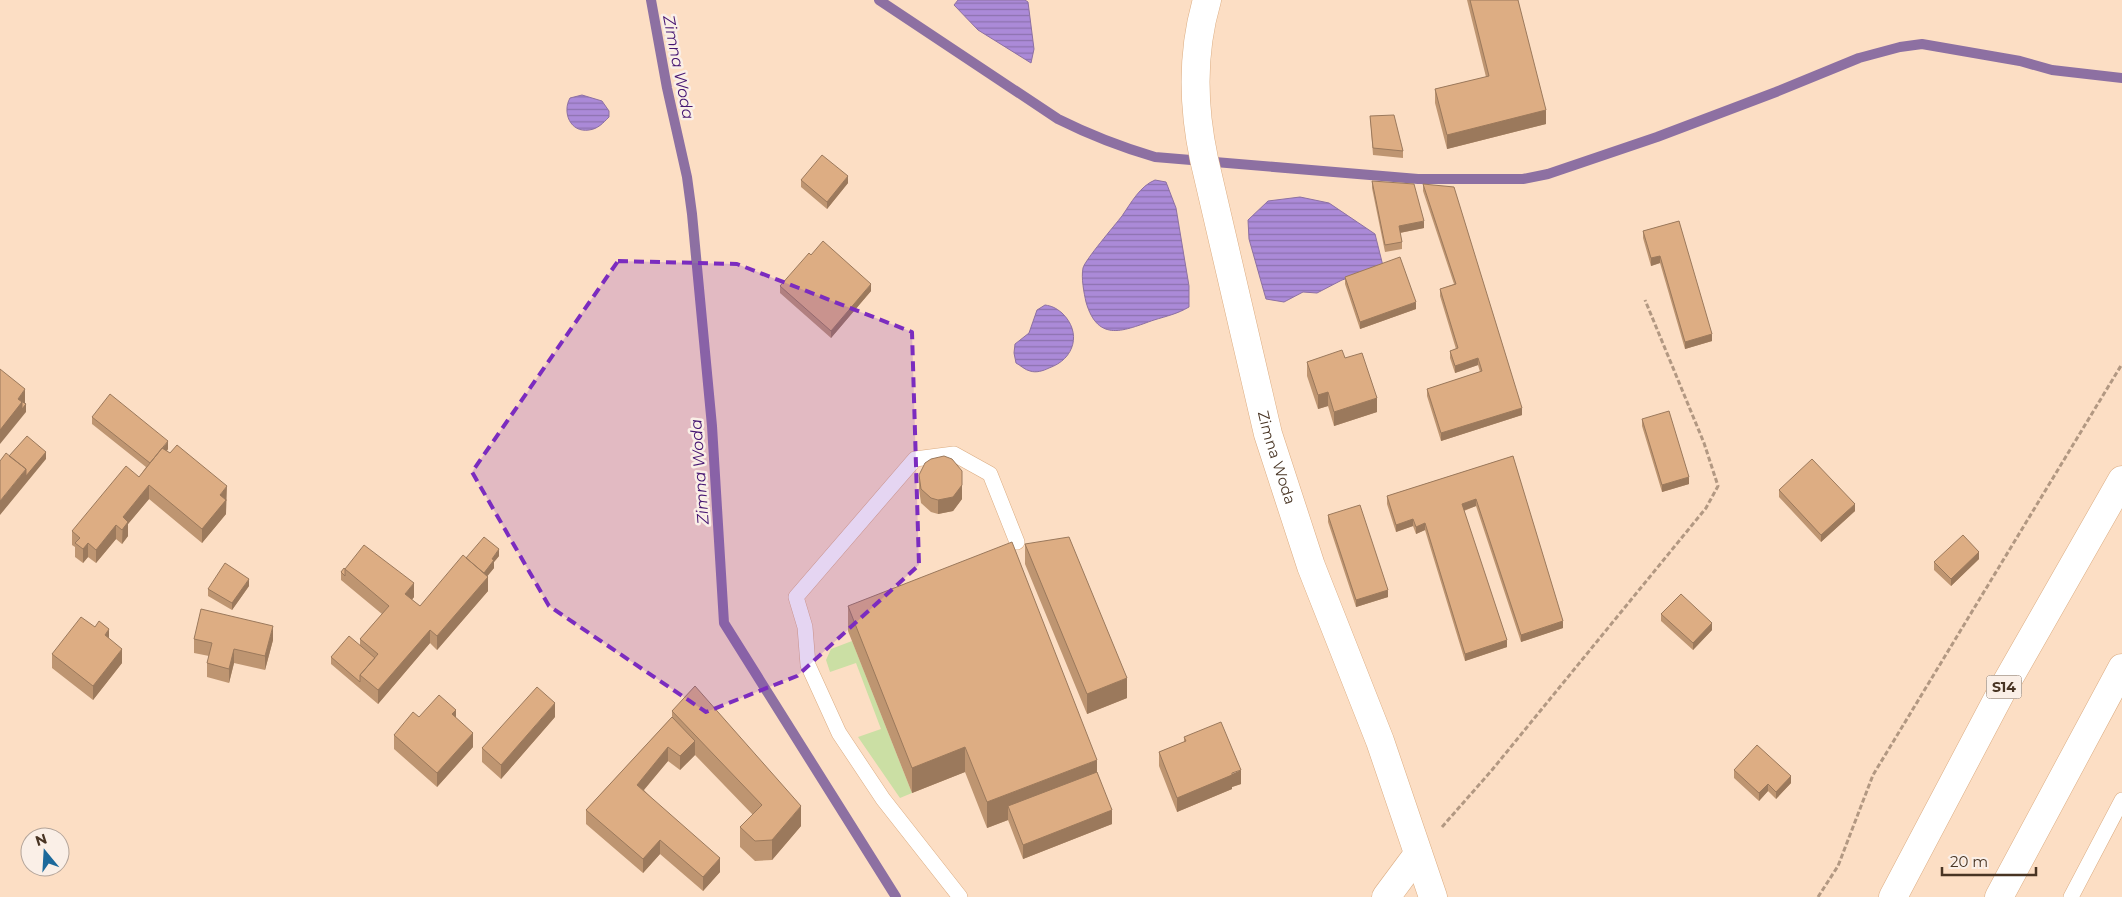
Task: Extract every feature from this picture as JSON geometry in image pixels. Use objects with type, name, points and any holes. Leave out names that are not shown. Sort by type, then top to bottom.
[{"type":"main road","name":"Zimna Woda","points":[[1207,0],[1202,18],[1198,50],[1196,81],[1197,120],[1204,160],[1268,434],[1311,566],[1380,741],[1433,897]]},
{"type":"main road","name":"S14","points":[[1893,897],[2005,685],[2122,480]]},
{"type":"main road","points":[[1999,897],[2122,668]]},
{"type":"main road","points":[[1386,897],[1418,854]]},
{"type":"lane","points":[[960,897],[883,799],[839,733],[808,665],[805,627],[796,597],[915,459],[954,454],[990,474],[1017,542]]},
{"type":"lane","points":[[2071,897],[2122,800]]},
{"type":"path","points":[[1418,854],[1492,770],[1706,508],[1718,486],[1704,443],[1645,300]]},
{"type":"path","points":[[1818,897],[1838,866],[1873,775],[2122,364]]},
{"type":"highlighted area","points":[[618,261],[737,264],[912,332],[919,565],[797,676],[706,712],[549,606],[472,472]]},
{"type":"green space","points":[[852,641],[912,793],[900,798],[858,737],[881,729],[856,663],[830,672],[826,660],[831,649]]},
{"type":"shaded area","points":[[958,0],[1025,0],[1028,2],[1034,49],[1031,63],[978,30],[954,5]]},
{"type":"shaded area","points":[[582,95],[602,101],[609,111],[609,117],[600,125],[589,130],[577,128],[567,115],[570,98]]},
{"type":"shaded area","points":[[1155,180],[1166,182],[1176,208],[1189,286],[1189,307],[1123,330],[1105,329],[1091,315],[1086,302],[1083,268],[1136,195]]},
{"type":"shaded area","points":[[1300,197],[1329,203],[1375,234],[1383,266],[1342,280],[1317,293],[1303,292],[1284,302],[1266,299],[1249,239],[1248,220],[1268,201]]},
{"type":"shaded area","points":[[1045,305],[1058,310],[1068,320],[1074,336],[1073,344],[1070,352],[1058,364],[1042,371],[1032,372],[1016,363],[1015,344],[1029,333],[1037,310]]},
{"type":"building","points":[[1470,0],[1518,0],[1546,110],[1447,135],[1435,89],[1489,76]]},
{"type":"building","points":[[1394,115],[1403,151],[1373,148],[1370,116]]},
{"type":"building","points":[[822,155],[848,176],[827,202],[801,180]]},
{"type":"building","points":[[1372,181],[1414,184],[1424,221],[1399,226],[1402,242],[1385,245]]},
{"type":"building","points":[[1423,184],[1454,187],[1522,408],[1441,433],[1427,389],[1482,371],[1478,358],[1455,366],[1450,351],[1458,348],[1440,289],[1456,284]]},
{"type":"building","points":[[1679,221],[1712,334],[1685,342],[1660,256],[1651,258],[1643,231]]},
{"type":"building","points":[[823,241],[871,284],[831,331],[780,286],[809,253],[811,255]]},
{"type":"building","points":[[1400,257],[1416,302],[1360,322],[1345,277]]},
{"type":"building","points":[[1342,350],[1345,358],[1362,353],[1377,398],[1334,412],[1328,392],[1318,395],[1307,362]]},
{"type":"building","points":[[0,369],[25,389],[18,399],[22,402],[0,430]]},
{"type":"building","points":[[110,394],[168,441],[150,463],[92,417]]},
{"type":"building","points":[[1669,411],[1689,477],[1662,485],[1642,419]]},
{"type":"building","points":[[27,436],[46,452],[26,476],[26,469],[9,456]]},
{"type":"building","points":[[177,445],[227,486],[220,495],[226,500],[202,529],[149,485],[123,517],[128,522],[122,530],[116,525],[96,550],[88,543],[83,549],[75,543],[80,538],[72,531],[126,466],[139,477],[162,448],[170,453]]},
{"type":"building","points":[[6,453],[26,469],[0,501],[0,461]]},
{"type":"building","points":[[944,456],[952,459],[962,471],[962,485],[953,497],[938,500],[931,498],[921,489],[919,475],[925,463],[931,459]]},
{"type":"building","points":[[1513,456],[1563,621],[1521,635],[1476,499],[1462,504],[1507,640],[1465,654],[1425,523],[1416,527],[1413,519],[1396,525],[1387,496]]},
{"type":"building","points":[[1812,459],[1855,504],[1821,535],[1779,490]]},
{"type":"building","points":[[1360,505],[1388,590],[1356,600],[1328,515]]},
{"type":"building","points":[[1963,535],[1979,552],[1951,579],[1934,562]]},
{"type":"building","points":[[484,537],[499,549],[492,559],[494,560],[484,573],[466,558]]},
{"type":"building","points":[[1069,537],[1127,678],[1087,694],[1025,544]]},
{"type":"building","points":[[1012,542],[1097,760],[987,802],[965,747],[912,768],[848,606]]},
{"type":"building","points":[[364,545],[414,583],[405,594],[420,606],[463,555],[488,577],[437,636],[430,630],[378,690],[360,675],[378,654],[360,639],[389,606],[345,569]]},
{"type":"building","points":[[225,563],[249,579],[232,603],[208,589]]},
{"type":"building","points":[[345,569],[345,576],[341,572]]},
{"type":"building","points":[[1681,594],[1712,623],[1693,643],[1661,614]]},
{"type":"building","points":[[201,609],[273,626],[265,656],[234,649],[229,669],[207,663],[212,643],[194,639]]},
{"type":"building","points":[[81,617],[95,627],[99,621],[109,629],[105,635],[122,649],[93,686],[52,654]]},
{"type":"building","points":[[349,636],[375,658],[360,675],[360,682],[331,657]]},
{"type":"building","points":[[695,686],[801,806],[772,840],[755,841],[740,827],[762,805],[672,711]]},
{"type":"building","points":[[537,687],[555,703],[501,765],[482,748]]},
{"type":"building","points":[[439,695],[456,710],[452,714],[473,733],[437,773],[394,735],[413,712],[419,717]]},
{"type":"building","points":[[672,717],[695,741],[680,756],[668,747],[637,785],[720,858],[703,877],[660,840],[643,859],[586,810]]},
{"type":"building","points":[[1221,722],[1241,770],[1177,798],[1159,752],[1186,741],[1184,737]]},
{"type":"building","points":[[1757,745],[1791,776],[1776,792],[1768,784],[1759,793],[1734,770]]},
{"type":"building","points":[[1097,772],[1112,810],[1023,845],[1008,806]]},
{"type":"waterway","name":"Zimna Woda","points":[[651,0],[667,88],[687,177],[692,214],[712,426],[724,623],[896,897]]},
{"type":"waterway","points":[[879,0],[1058,119],[1130,149],[1155,157],[1418,179],[1523,179],[1548,174],[1657,137],[1859,58],[1900,47],[1922,44],[2020,61],[2052,70],[2122,78]]}]
